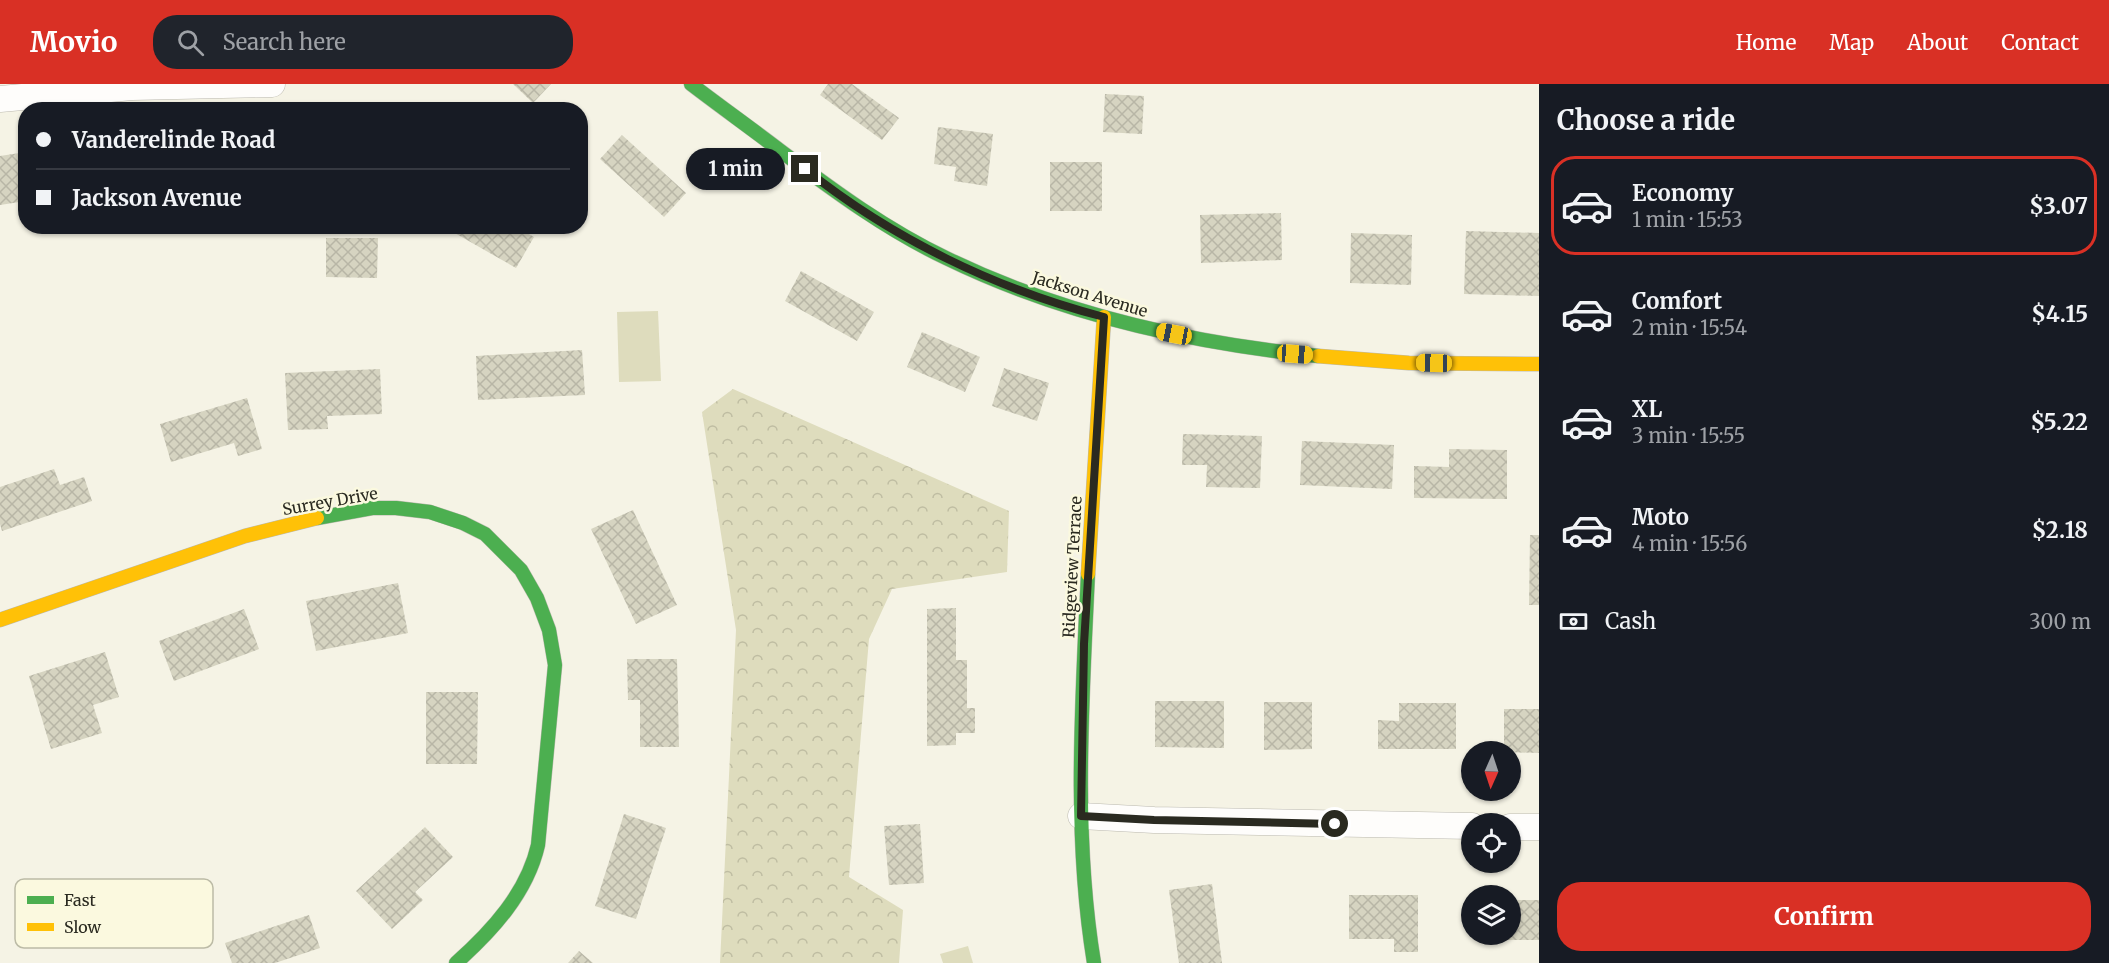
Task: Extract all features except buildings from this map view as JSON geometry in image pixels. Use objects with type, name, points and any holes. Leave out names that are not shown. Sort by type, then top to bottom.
[{"type":"street","points":[[0,99],[132,87],[272,84]]},
{"type":"street","name":"Jackson Avenue","points":[[691,84],[815,177],[889,226],[945,258],[1060,306],[1136,326],[1231,346],[1295,354],[1392,362],[1539,364]]},
{"type":"street","name":"Ridgeview Terrace","points":[[1094,963],[1084,885],[1081,816],[1084,644],[1104,317]]},
{"type":"street","name":"Surrey Drive","points":[[0,620],[245,536],[308,520],[372,508],[430,512],[463,523],[485,534],[521,570],[537,598],[549,630],[555,665],[538,845],[530,871],[518,894],[483,936],[456,963]]},
{"type":"street","points":[[1081,816],[1154,820],[1461,826]]},
{"type":"street","points":[[1521,827],[1539,827]]},
{"type":"green space","points":[[658,311],[661,381],[619,382],[617,312]]},
{"type":"green space","points":[[733,389],[1009,511],[1007,572],[892,589],[869,639],[849,877],[903,910],[899,963],[720,963],[736,630],[702,412]]},
{"type":"green space","points":[[968,946],[973,963],[943,963],[940,954]]},
{"type":"traffic: fast","points":[[691,84],[861,209],[924,247],[990,278],[1035,296],[1128,324],[1222,343],[1318,356]]},
{"type":"traffic: fast","points":[[317,518],[372,508],[396,508],[430,512],[463,523],[485,534],[521,570],[537,598],[549,630],[555,665],[538,845],[533,863],[517,895],[506,910],[456,963]]},
{"type":"traffic: fast","points":[[1088,574],[1082,720],[1081,818],[1087,915],[1094,963]]},
{"type":"traffic: slow","points":[[1088,574],[1104,317]]},
{"type":"traffic: slow","points":[[1318,356],[1409,363],[1539,364]]},
{"type":"traffic: slow","points":[[0,620],[245,536],[317,518]]},
{"type":"route","points":[[805,169],[879,221],[945,258],[1060,306],[1104,317],[1084,644],[1081,816],[1335,824]]}]
